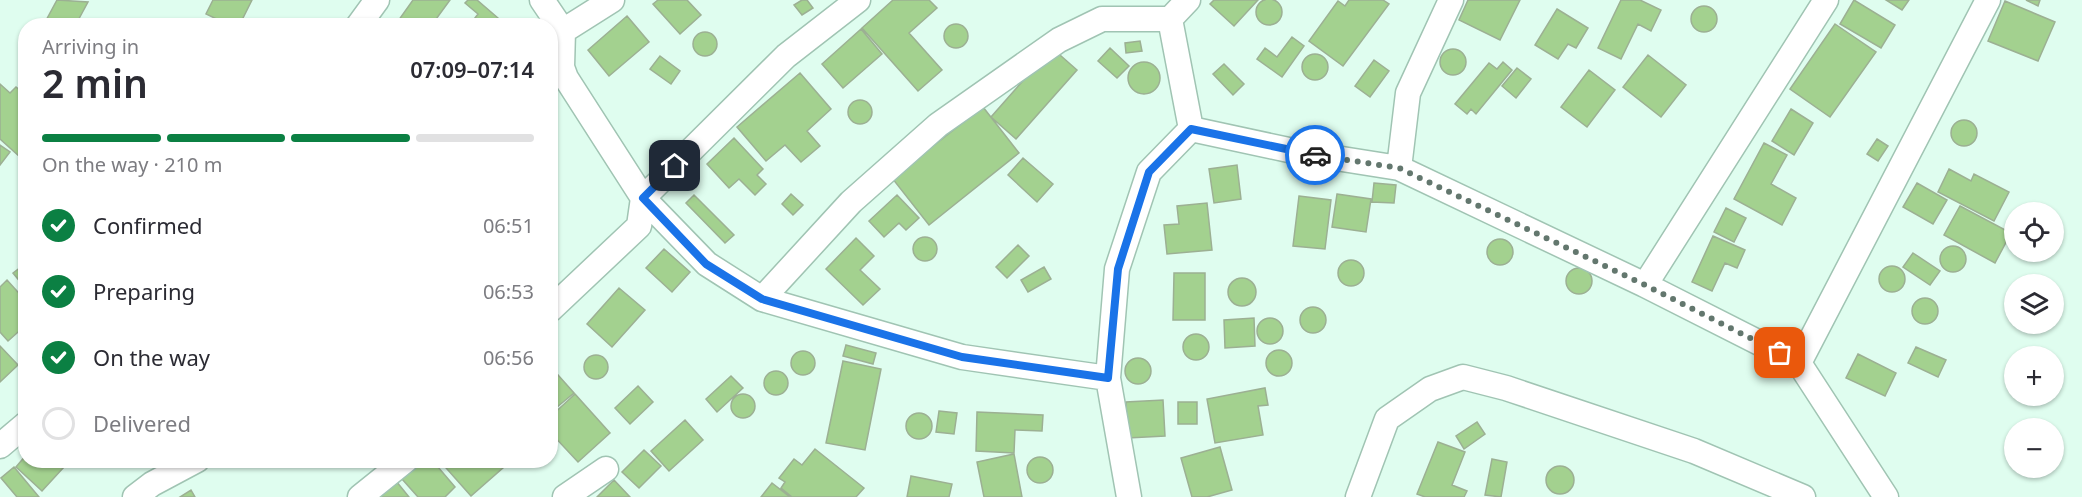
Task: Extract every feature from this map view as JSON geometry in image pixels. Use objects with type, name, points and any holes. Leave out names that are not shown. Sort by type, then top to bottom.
[{"type":"street","points":[[364,18],[377,0]]},
{"type":"street","points":[[543,0],[555,18]]},
{"type":"street","points":[[563,31],[612,0]]},
{"type":"street","points":[[558,302],[639,226],[643,198],[786,56],[858,0]]},
{"type":"street","points":[[762,299],[851,202],[938,125],[1059,40],[1102,19],[1170,19],[1188,0]]},
{"type":"street","points":[[1399,168],[1408,93],[1451,0]]},
{"type":"street","points":[[1645,285],[1826,0]]},
{"type":"street","points":[[1799,363],[1988,0]]},
{"type":"street","points":[[1170,19],[1191,129]]},
{"type":"street","points":[[558,23],[563,31],[558,62]]},
{"type":"street","points":[[558,75],[566,78],[643,198],[706,264],[762,299],[962,357],[1108,378]]},
{"type":"street","points":[[1191,129],[1298,152],[1399,168],[1645,285],[1799,363],[1886,497]]},
{"type":"street","points":[[1129,497],[1108,378],[1118,269],[1149,172],[1191,129]]},
{"type":"street","points":[[1358,497],[1387,419],[1430,389],[1463,377],[1506,388],[1694,451],[1803,497]]},
{"type":"street","points":[[0,446],[18,431]]},
{"type":"street","points":[[135,497],[152,484],[182,468]]},
{"type":"street","points":[[360,497],[396,468]]},
{"type":"street","points":[[565,497],[606,469]]},
{"type":"building","points":[[1269,-1],[1278,3],[1282,12],[1278,21],[1269,25],[1260,21],[1256,12],[1260,3]]},
{"type":"building","points":[[57,0],[88,2],[79,18],[47,18]]},
{"type":"building","points":[[213,0],[252,0],[243,18],[214,18],[206,14]]},
{"type":"building","points":[[413,0],[450,0],[437,18],[400,18]]},
{"type":"building","points":[[468,0],[477,0],[498,18],[475,18],[478,14],[465,3]]},
{"type":"building","points":[[658,0],[687,0],[701,15],[680,34],[653,4]]},
{"type":"building","points":[[807,0],[813,8],[802,15],[794,5]]},
{"type":"building","points":[[893,0],[929,0],[937,8],[909,33],[942,70],[918,91],[862,28]]},
{"type":"building","points":[[1214,0],[1258,0],[1234,26],[1210,4]]},
{"type":"building","points":[[1349,0],[1383,0],[1389,4],[1343,66],[1309,41],[1338,1],[1345,6]]},
{"type":"building","points":[[1468,0],[1520,0],[1500,40],[1459,20]]},
{"type":"building","points":[[1621,0],[1640,0],[1661,10],[1651,31],[1638,24],[1621,59],[1598,48]]},
{"type":"building","points":[[1854,0],[1895,25],[1881,48],[1840,24]]},
{"type":"building","points":[[1886,0],[1909,0],[1902,10]]},
{"type":"building","points":[[2026,0],[2040,0],[2038,6]]},
{"type":"building","points":[[2005,1],[2055,22],[2038,61],[1988,41]]},
{"type":"building","points":[[1704,6],[1713,10],[1717,19],[1713,28],[1704,32],[1695,28],[1691,19],[1695,10]]},
{"type":"building","points":[[1557,9],[1588,28],[1576,48],[1568,44],[1558,59],[1535,45]]},
{"type":"building","points":[[627,16],[649,42],[609,76],[588,50]]},
{"type":"building","points":[[956,24],[965,27],[968,36],[965,45],[956,48],[947,45],[944,36],[947,27]]},
{"type":"building","points":[[1835,24],[1876,52],[1830,117],[1790,89]]},
{"type":"building","points":[[861,29],[882,54],[843,88],[822,64]]},
{"type":"building","points":[[700,32],[710,32],[717,39],[717,49],[710,56],[700,56],[693,49],[693,39]]},
{"type":"building","points":[[1292,37],[1304,46],[1282,77],[1257,59],[1265,48],[1277,57]]},
{"type":"building","points":[[1140,41],[1142,51],[1126,53],[1125,43]]},
{"type":"building","points":[[1052,48],[1077,70],[1016,139],[991,117]]},
{"type":"building","points":[[1110,48],[1129,66],[1117,78],[1098,61]]},
{"type":"building","points":[[1453,49],[1462,53],[1466,62],[1462,71],[1453,75],[1444,71],[1440,62],[1444,53]]},
{"type":"building","points":[[1315,54],[1324,58],[1328,67],[1324,76],[1315,80],[1306,76],[1302,67],[1306,58]]},
{"type":"building","points":[[1648,55],[1686,85],[1661,117],[1623,87]]},
{"type":"building","points":[[660,56],[680,71],[671,84],[650,69]]},
{"type":"building","points":[[1374,60],[1389,71],[1370,97],[1355,86]]},
{"type":"building","points":[[1144,62],[1156,66],[1160,78],[1156,90],[1144,94],[1132,90],[1128,78],[1132,66]]},
{"type":"building","points":[[1503,62],[1512,70],[1476,114],[1471,109],[1467,114],[1455,104],[1489,63],[1497,69]]},
{"type":"building","points":[[1224,64],[1244,84],[1233,95],[1213,74]]},
{"type":"building","points":[[1517,68],[1531,79],[1516,98],[1502,86]]},
{"type":"building","points":[[1589,70],[1615,90],[1587,127],[1561,107]]},
{"type":"building","points":[[800,73],[831,109],[807,131],[820,146],[801,162],[785,145],[766,161],[737,127]]},
{"type":"building","points":[[0,84],[10,93],[16,87],[18,89],[18,155],[0,139]]},
{"type":"building","points":[[860,100],[869,103],[872,112],[869,121],[860,124],[851,121],[848,112],[851,103]]},
{"type":"building","points":[[983,107],[1019,153],[929,225],[892,178]]},
{"type":"building","points":[[1791,109],[1813,123],[1794,155],[1772,141]]},
{"type":"building","points":[[1964,120],[1973,124],[1977,133],[1973,142],[1964,146],[1955,142],[1951,133],[1955,124]]},
{"type":"building","points":[[734,138],[763,169],[757,175],[766,184],[755,195],[739,179],[729,188],[707,164]]},
{"type":"building","points":[[1877,139],[1888,146],[1878,161],[1867,154]]},
{"type":"building","points":[[1764,143],[1787,155],[1771,184],[1796,198],[1782,225],[1734,199]]},
{"type":"building","points":[[0,145],[10,152],[0,165]]},
{"type":"building","points":[[1023,158],[1053,184],[1037,202],[1008,175]]},
{"type":"building","points":[[1237,165],[1241,199],[1214,203],[1209,169]]},
{"type":"building","points":[[1949,169],[1971,181],[1974,174],[2009,192],[1994,221],[1938,192]]},
{"type":"building","points":[[1374,183],[1396,185],[1394,203],[1372,202]]},
{"type":"building","points":[[1917,183],[1947,200],[1933,224],[1903,207]]},
{"type":"building","points":[[791,194],[803,205],[793,215],[782,204]]},
{"type":"building","points":[[1337,194],[1371,199],[1366,232],[1332,227]]},
{"type":"building","points":[[694,195],[734,235],[725,243],[686,203]]},
{"type":"building","points":[[897,195],[919,218],[906,230],[899,223],[884,237],[869,221]]},
{"type":"building","points":[[1299,196],[1331,200],[1325,249],[1293,246]]},
{"type":"building","points":[[1207,203],[1212,250],[1167,254],[1164,225],[1179,224],[1177,206]]},
{"type":"building","points":[[1960,206],[2004,229],[2004,246],[1995,263],[1944,235]]},
{"type":"building","points":[[1726,208],[1746,218],[1734,242],[1714,232]]},
{"type":"building","points":[[1713,236],[1745,250],[1737,268],[1725,263],[1712,291],[1692,282]]},
{"type":"building","points":[[925,237],[934,240],[937,249],[934,258],[925,261],[916,258],[913,249],[916,240]]},
{"type":"building","points":[[856,238],[874,256],[860,270],[880,289],[863,305],[826,269]]},
{"type":"building","points":[[1500,239],[1509,243],[1513,252],[1509,261],[1500,265],[1491,261],[1487,252],[1491,243]]},
{"type":"building","points":[[1018,245],[1029,256],[1007,278],[996,267]]},
{"type":"building","points":[[1953,246],[1962,250],[1966,259],[1962,268],[1953,272],[1944,268],[1940,259],[1944,250]]},
{"type":"building","points":[[664,249],[690,272],[672,292],[646,268]]},
{"type":"building","points":[[1913,253],[1940,271],[1930,285],[1903,267]]},
{"type":"building","points":[[1351,260],[1360,264],[1364,273],[1360,282],[1351,286],[1342,282],[1338,273],[1342,264]]},
{"type":"building","points":[[1892,266],[1901,270],[1905,279],[1901,288],[1892,292],[1883,288],[1879,279],[1883,270]]},
{"type":"building","points":[[1044,267],[1051,279],[1028,292],[1021,280]]},
{"type":"building","points":[[1579,268],[1588,272],[1592,281],[1588,290],[1579,294],[1570,290],[1566,281],[1570,272]]},
{"type":"building","points":[[18,269],[18,279],[13,273]]},
{"type":"building","points":[[1174,273],[1205,273],[1205,320],[1173,320]]},
{"type":"building","points":[[1242,278],[1252,282],[1256,292],[1252,302],[1242,306],[1232,302],[1228,292],[1232,282]]},
{"type":"building","points":[[7,280],[18,292],[18,332],[8,341],[0,332],[0,287]]},
{"type":"building","points":[[619,288],[645,310],[612,347],[587,324]]},
{"type":"building","points":[[1925,298],[1934,302],[1938,311],[1934,320],[1925,324],[1916,320],[1912,311],[1916,302]]},
{"type":"building","points":[[1313,307],[1322,311],[1326,320],[1322,329],[1313,333],[1304,329],[1300,320],[1304,311]]},
{"type":"building","points":[[1254,318],[1255,346],[1225,348],[1224,320]]},
{"type":"building","points":[[1270,318],[1279,322],[1283,331],[1279,340],[1270,344],[1261,340],[1257,331],[1261,322]]},
{"type":"building","points":[[1196,334],[1205,338],[1209,347],[1205,356],[1196,360],[1187,356],[1183,347],[1187,338]]},
{"type":"building","points":[[846,345],[876,353],[873,364],[843,356]]},
{"type":"building","points":[[0,346],[18,365],[0,382]]},
{"type":"building","points":[[1916,347],[1946,360],[1938,377],[1908,363]]},
{"type":"building","points":[[1279,350],[1288,354],[1292,363],[1288,372],[1279,376],[1270,372],[1266,363],[1270,354]]},
{"type":"building","points":[[798,351],[808,351],[815,358],[815,368],[808,375],[798,375],[791,368],[791,358]]},
{"type":"building","points":[[1858,354],[1896,373],[1885,396],[1846,378]]},
{"type":"building","points":[[596,355],[601,356],[607,362],[607,372],[601,378],[596,379],[591,378],[585,372],[584,367],[585,362],[591,356]]},
{"type":"building","points":[[1138,358],[1147,362],[1151,371],[1147,380],[1138,384],[1129,380],[1125,371],[1129,362]]},
{"type":"building","points":[[843,361],[881,369],[865,450],[826,443]]},
{"type":"building","points":[[776,371],[785,374],[788,383],[785,392],[776,395],[767,392],[764,383],[767,374]]},
{"type":"building","points":[[558,375],[574,393],[558,406]]},
{"type":"building","points":[[731,376],[743,388],[717,412],[706,399]]},
{"type":"building","points":[[638,386],[653,402],[630,424],[615,408]]},
{"type":"building","points":[[1265,388],[1268,405],[1258,406],[1263,435],[1215,443],[1207,399]]},
{"type":"building","points":[[575,394],[610,433],[578,462],[558,441],[558,410]]},
{"type":"building","points":[[738,394],[748,394],[755,401],[755,411],[748,418],[738,418],[731,411],[731,401]]},
{"type":"building","points":[[1163,400],[1165,436],[1128,438],[1126,402]]},
{"type":"building","points":[[1178,402],[1197,402],[1197,424],[1178,424]]},
{"type":"building","points":[[939,411],[957,413],[954,434],[936,432]]},
{"type":"building","points":[[977,412],[1043,415],[1042,431],[1015,430],[1014,453],[976,451]]},
{"type":"building","points":[[919,413],[928,417],[932,426],[928,435],[919,439],[910,435],[906,426],[910,417]]},
{"type":"building","points":[[685,420],[703,440],[669,471],[651,451]]},
{"type":"building","points":[[1477,422],[1485,434],[1464,449],[1456,436]]},
{"type":"building","points":[[1438,442],[1465,452],[1452,485],[1467,491],[1464,497],[1425,497],[1417,494]]},
{"type":"building","points":[[1220,447],[1232,490],[1207,497],[1192,497],[1181,458]]},
{"type":"building","points":[[815,449],[864,488],[856,497],[792,497],[781,488],[785,482],[779,478],[794,459],[802,465]]},
{"type":"building","points":[[644,450],[661,466],[639,488],[622,472]]},
{"type":"building","points":[[1014,454],[1022,497],[984,497],[977,462]]},
{"type":"building","points":[[1040,457],[1049,461],[1053,470],[1049,479],[1040,483],[1031,479],[1027,470],[1031,461]]},
{"type":"building","points":[[1492,459],[1507,462],[1501,497],[1485,495]]},
{"type":"building","points":[[18,465],[18,468],[63,468],[42,491],[16,467]]},
{"type":"building","points":[[1560,466],[1570,470],[1574,480],[1570,490],[1560,494],[1550,490],[1546,480],[1550,470]]},
{"type":"building","points":[[14,467],[39,497],[17,497],[1,478]]},
{"type":"building","points":[[414,468],[439,468],[455,487],[445,497],[418,497],[402,479]]},
{"type":"building","points":[[446,468],[503,468],[471,496]]},
{"type":"building","points":[[911,476],[952,484],[949,497],[907,497]]},
{"type":"building","points":[[614,480],[630,497],[597,497]]},
{"type":"building","points":[[396,481],[409,497],[377,497]]},
{"type":"building","points":[[772,483],[790,497],[761,497]]},
{"type":"building","points":[[191,490],[195,497],[180,497]]},
{"type":"way so far","points":[[1315,155],[1399,168],[1645,285],[1780,353]]},
{"type":"route","points":[[675,166],[643,198],[706,264],[762,299],[962,357],[1108,378],[1118,269],[1149,172],[1191,129],[1315,155]]}]
